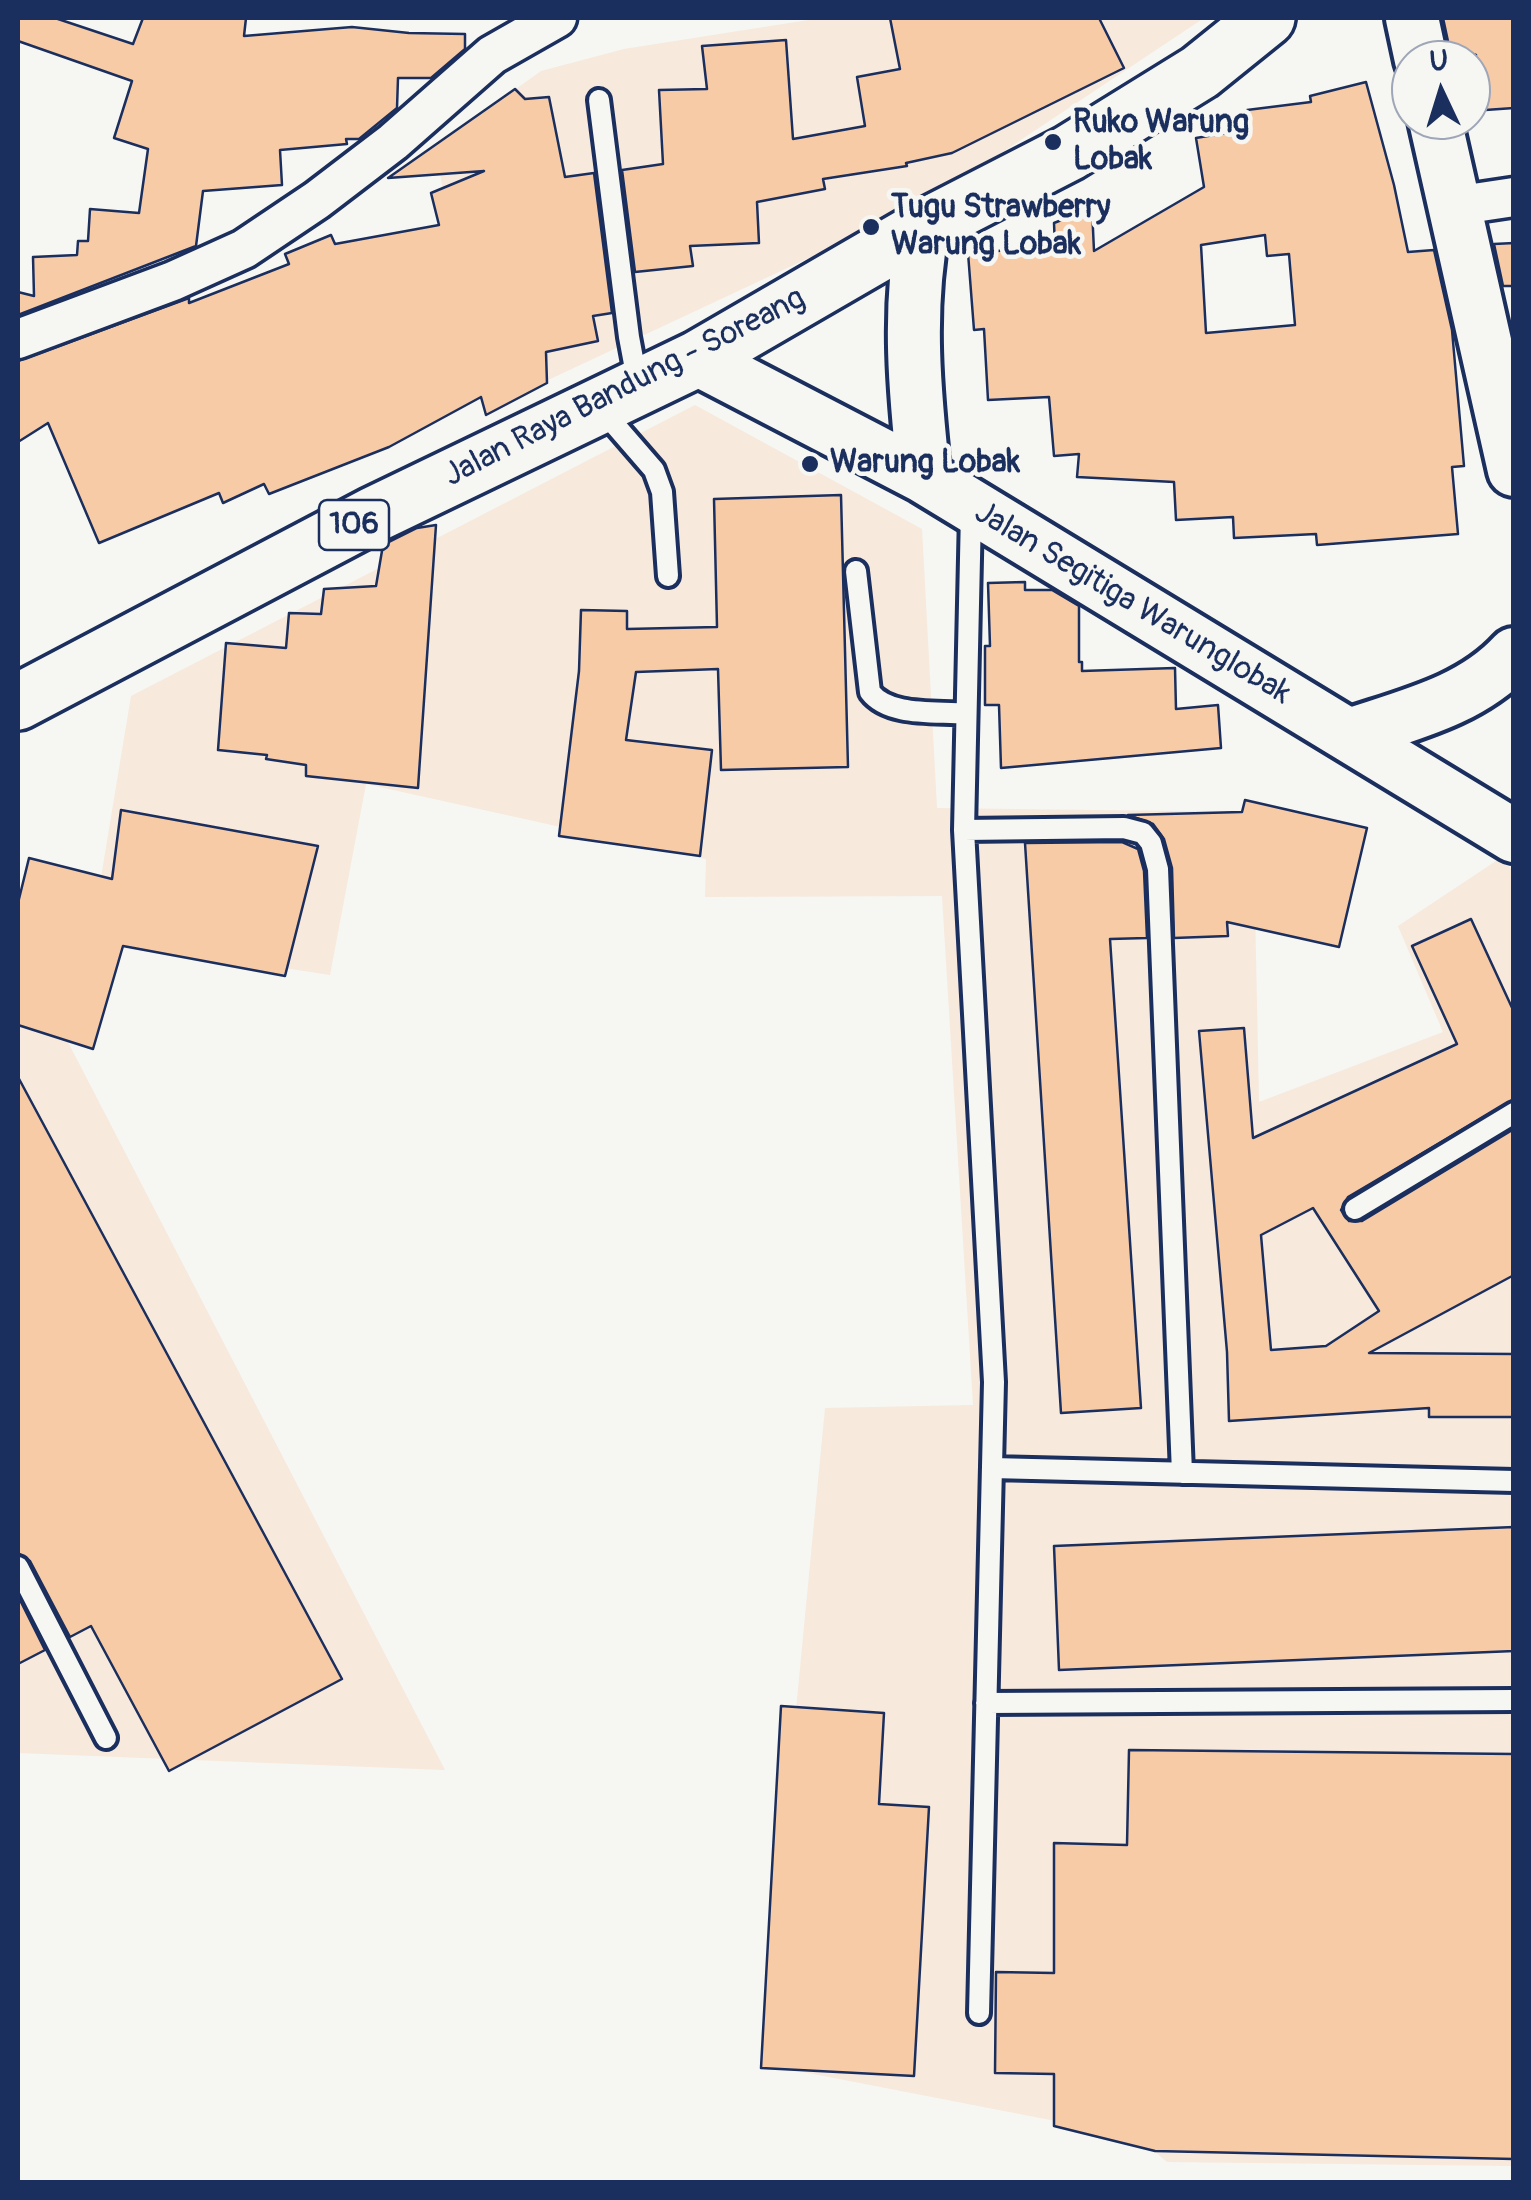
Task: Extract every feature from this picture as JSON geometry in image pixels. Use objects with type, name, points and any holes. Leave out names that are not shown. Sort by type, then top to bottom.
[{"type":"main road","name":"Jalan Raya Bandung - Soreang","points":[[18,702],[373,515],[697,359],[923,228],[1085,143],[1200,72],[1267,18]]},
{"type":"main road","points":[[1439,140],[1514,470]]},
{"type":"main road","points":[[923,228],[916,266],[914,336],[916,409],[924,478]]},
{"type":"main road","name":"Jalan Segitiga Warunglobak","points":[[697,359],[924,478],[1514,836]]},
{"type":"main road","points":[[1349,735],[1448,702],[1494,674],[1514,654]]},
{"type":"street","points":[[18,340],[244,249],[393,142],[492,55],[557,18]]},
{"type":"street","points":[[1454,206],[1514,196]]},
{"type":"lane","points":[[599,100],[629,337],[619,397],[662,492],[668,576]]},
{"type":"lane","points":[[970,506],[964,830],[994,1382],[979,2014]]},
{"type":"lane","points":[[856,571],[870,692],[878,702],[892,708],[966,714]]},
{"type":"lane","points":[[964,830],[1124,828],[1143,833],[1154,854],[1158,868],[1182,1473]]},
{"type":"lane","points":[[1355,1209],[1514,1113]]},
{"type":"lane","points":[[992,1468],[1514,1481]]},
{"type":"lane","points":[[18,1567],[106,1738]]},
{"type":"lane","points":[[986,1702],[1514,1700]]},
{"type":"shaded area","points":[[821,18],[1204,18],[926,203],[484,410],[435,147],[541,71],[624,49]]},
{"type":"shaded area","points":[[695,405],[922,529],[937,808],[1253,812],[1259,1102],[1443,1032],[1398,926],[1499,859],[1513,870],[1513,2166],[1167,2162],[1138,2137],[762,2064],[825,1408],[973,1405],[942,896],[705,897],[706,859],[366,784],[330,975],[91,938],[131,696]]},
{"type":"shaded area","points":[[18,996],[57,1021],[445,1770],[18,1753]]},
{"type":"building","points":[[18,18],[55,18],[133,44],[143,18],[246,18],[244,36],[352,27],[465,34],[465,49],[431,78],[398,78],[397,108],[359,139],[346,139],[347,144],[280,150],[282,185],[203,191],[196,246],[18,315],[18,292],[34,296],[33,257],[77,255],[78,241],[88,241],[90,209],[139,213],[148,149],[114,138],[132,81],[18,41]]},
{"type":"building","points":[[890,18],[1099,18],[1124,68],[952,153],[906,163],[907,166],[823,179],[825,189],[757,202],[759,243],[690,246],[693,266],[635,272],[622,170],[663,164],[659,90],[707,89],[702,46],[786,40],[793,139],[865,126],[857,77],[900,69]]},
{"type":"building","points":[[1443,18],[1514,18],[1514,108],[1491,110],[1491,40],[1448,40]]},
{"type":"building","points":[[1366,82],[1408,252],[1434,250],[1452,330],[1464,466],[1452,467],[1458,534],[1317,545],[1316,534],[1234,538],[1233,517],[1176,520],[1174,482],[1077,477],[1079,454],[1054,456],[1049,397],[988,400],[984,329],[974,330],[968,253],[1055,247],[1054,223],[1092,208],[1094,251],[1204,187],[1196,138],[1249,129],[1247,110],[1311,102],[1310,96]],"holes":[[[1265,235],[1267,256],[1289,254],[1295,325],[1206,333],[1201,245]]]},
{"type":"building","points":[[515,89],[525,99],[549,97],[565,177],[594,173],[612,313],[593,316],[598,341],[546,352],[547,383],[486,415],[481,397],[389,447],[269,494],[264,484],[223,503],[219,493],[99,543],[48,423],[18,442],[18,361],[189,298],[189,303],[289,264],[285,254],[331,235],[335,244],[439,225],[431,193],[484,171],[388,178]]},
{"type":"building","points":[[1514,243],[1514,286],[1503,286],[1494,244]]},
{"type":"building","points":[[841,495],[848,767],[721,770],[718,669],[636,672],[626,740],[712,750],[700,856],[559,836],[579,671],[581,610],[627,611],[627,629],[717,627],[714,499]]},
{"type":"building","points":[[436,525],[418,788],[306,776],[306,765],[266,759],[267,755],[218,750],[226,643],[286,648],[289,613],[321,614],[324,589],[376,586],[383,545],[417,528]]},
{"type":"building","points":[[1025,582],[1025,590],[1052,590],[1079,606],[1082,671],[1175,668],[1176,709],[1218,705],[1221,748],[1001,768],[999,705],[985,705],[985,646],[990,646],[988,583]]},
{"type":"building","points":[[1245,800],[1367,828],[1339,947],[1227,922],[1228,936],[1174,938],[1172,868],[1164,839],[1153,824],[1128,815],[1242,812]]},
{"type":"building","points":[[121,810],[318,846],[285,976],[123,946],[93,1049],[18,1025],[18,903],[29,858],[112,879]]},
{"type":"building","points":[[1122,842],[1138,849],[1144,871],[1147,938],[1110,939],[1141,1408],[1061,1413],[1025,843]]},
{"type":"building","points":[[1471,919],[1514,1012],[1514,1099],[1348,1197],[1341,1210],[1349,1221],[1362,1221],[1514,1129],[1514,1275],[1369,1353],[1514,1354],[1514,1417],[1429,1417],[1429,1408],[1229,1421],[1227,1352],[1199,1031],[1244,1028],[1253,1138],[1457,1044],[1412,946]],"holes":[[[1313,1208],[1379,1311],[1326,1346],[1271,1350],[1261,1235]]]},
{"type":"building","points":[[18,1077],[342,1679],[169,1771],[91,1626],[70,1637],[30,1561],[18,1553]]},
{"type":"building","points":[[1514,1527],[1514,1651],[1059,1670],[1054,1546]]},
{"type":"building","points":[[18,1596],[45,1650],[18,1664]]},
{"type":"building","points":[[781,1706],[884,1713],[879,1804],[929,1807],[914,2076],[761,2068]]},
{"type":"building","points":[[1129,1750],[1514,1754],[1514,2159],[1155,2151],[1054,2126],[1054,2074],[995,2073],[996,1972],[1054,1973],[1054,1843],[1127,1845]]},
{"type":"place","name":"Ruko Warung Lobak","points":[[1053,142]]},
{"type":"place","name":"Tugu Strawberry Warung Lobak","points":[[871,227]]},
{"type":"place","name":"Warung Lobak","points":[[810,464]]}]
